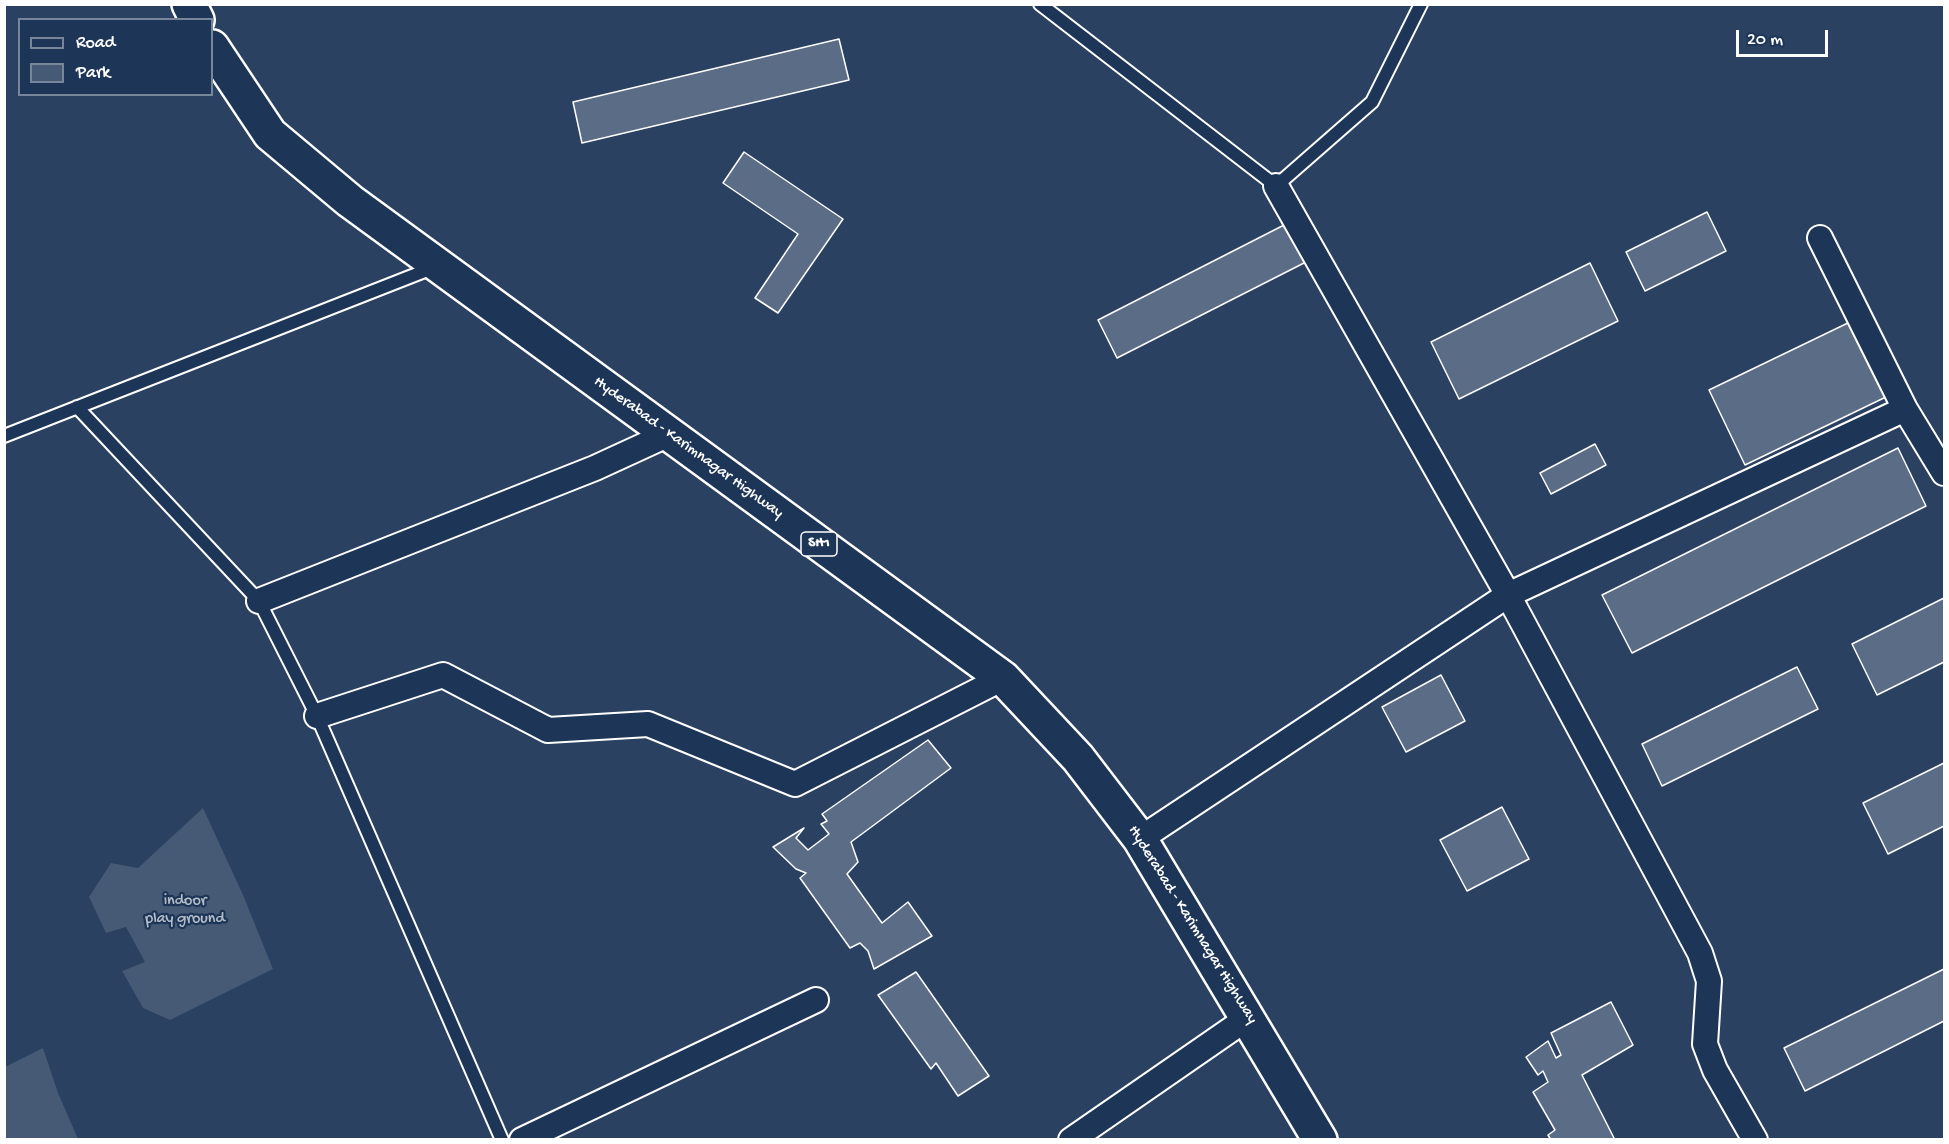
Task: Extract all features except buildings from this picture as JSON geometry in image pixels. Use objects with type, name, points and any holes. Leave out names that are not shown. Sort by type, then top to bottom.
[{"type":"main road","points":[[189,4],[196,18]]},
{"type":"main road","name":"Hyderabad - Karimnagar Highway","points":[[213,48],[270,134],[350,201],[1003,678],[1078,758],[1140,839],[1249,1017],[1320,1140]]},
{"type":"street","points":[[1276,186],[1508,595],[1700,953],[1709,981],[1705,1044],[1715,1070],[1755,1140]]},
{"type":"street","points":[[1820,238],[1905,408],[1944,473]]},
{"type":"street","points":[[1140,839],[1508,595],[1905,408]]},
{"type":"street","points":[[259,601],[595,468],[669,434]]},
{"type":"street","points":[[318,716],[443,675],[548,730],[648,724],[795,784],[1003,678]]},
{"type":"street","points":[[522,1140],[816,1000]]},
{"type":"street","points":[[1071,1140],[1249,1017]]},
{"type":"lane","points":[[1040,4],[1276,186],[1372,102],[1421,4]]},
{"type":"lane","points":[[4,436],[439,265]]},
{"type":"lane","points":[[77,407],[259,601],[318,716],[502,1140]]},
{"type":"green space","name":"indoor play ground","points":[[203,808],[243,895],[273,969],[170,1020],[143,1008],[122,971],[145,962],[126,927],[106,933],[89,897],[111,863],[138,868]]},
{"type":"green space","points":[[43,1048],[58,1093],[78,1139],[5,1139],[5,1067]]}]
